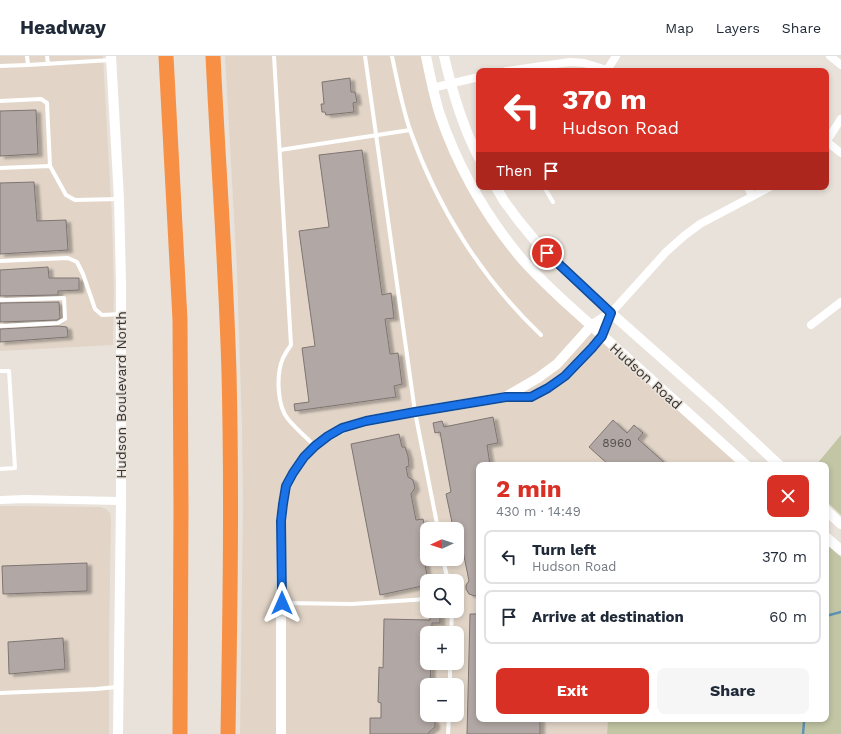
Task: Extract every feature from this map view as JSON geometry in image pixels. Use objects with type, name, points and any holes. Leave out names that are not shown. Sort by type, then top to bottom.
[{"type":"highway","points":[[166,56],[180,320],[180,734]]},
{"type":"highway","points":[[213,56],[229,372],[231,529],[228,734]]},
{"type":"street","name":"Hudson Road","points":[[426,56],[432,88],[440,116],[460,164],[472,187],[503,235],[521,258],[542,280],[743,462]]},
{"type":"street","points":[[444,56],[458,109],[476,151]]},
{"type":"street","points":[[608,68],[616,56]]},
{"type":"street","points":[[830,56],[841,65]]},
{"type":"street","name":"Hudson Boulevard North","points":[[111,58],[119,199],[121,314],[121,501],[118,734]]},
{"type":"street","points":[[522,68],[570,59],[600,68]]},
{"type":"street","points":[[432,88],[476,78]]},
{"type":"street","points":[[829,137],[841,119]]},
{"type":"street","points":[[829,143],[841,153]]},
{"type":"street","name":"Hudson Road","points":[[498,190],[519,221],[537,243],[557,263],[776,462]]},
{"type":"street","points":[[749,190],[752,196]]},
{"type":"street","points":[[506,397],[538,378],[557,364],[591,326],[611,313],[666,252],[684,236],[700,224],[764,190]]},
{"type":"street","points":[[811,325],[841,302]]},
{"type":"street","points":[[281,734],[281,521],[286,486],[304,457],[328,436],[348,426],[366,421],[506,397],[531,397],[548,388],[565,376],[592,348],[602,336],[611,313]]},
{"type":"street","points":[[0,500],[25,499],[121,501]]},
{"type":"street","points":[[829,513],[841,524]]},
{"type":"street","points":[[829,540],[841,550]]},
{"type":"lane","points":[[28,56],[28,65]]},
{"type":"lane","points":[[47,56],[48,64]]},
{"type":"lane","points":[[274,56],[291,345],[282,358],[279,375],[281,406],[287,418],[315,446]]},
{"type":"lane","points":[[365,56],[415,412],[437,522]]},
{"type":"lane","points":[[392,56],[410,130],[430,179],[457,230],[490,279],[508,301],[541,335]]},
{"type":"lane","points":[[0,66],[48,64],[111,58]]},
{"type":"lane","points":[[0,102],[41,99],[47,103],[50,166],[66,195],[75,200],[119,199]]},
{"type":"lane","points":[[280,150],[410,130]]},
{"type":"lane","points":[[0,168],[50,166]]},
{"type":"lane","points":[[546,190],[554,202]]},
{"type":"lane","points":[[0,261],[68,258],[77,262],[83,274],[95,309],[102,315],[121,314]]},
{"type":"lane","points":[[0,300],[64,298],[65,319],[58,323],[0,326]]},
{"type":"lane","points":[[0,372],[9,371],[15,468],[0,469]]},
{"type":"lane","points":[[282,603],[352,604],[420,599]]},
{"type":"lane","points":[[0,693],[118,687]]},
{"type":"lane","points":[[448,734],[449,722]]},
{"type":"shaded area","points":[[0,56],[103,56],[112,218],[114,291],[113,345],[0,351]]},
{"type":"shaded area","points":[[225,56],[426,56],[460,164],[521,258],[743,462],[476,462],[476,722],[608,722],[607,734],[240,734],[243,507],[237,271]]},
{"type":"shaded area","points":[[0,506],[100,507],[106,509],[110,513],[109,734],[0,734]]},
{"type":"green space","points":[[841,435],[841,515],[829,504],[829,462],[818,462]]},
{"type":"green space","points":[[829,547],[841,557],[841,734],[607,734],[608,722],[829,722]]},
{"type":"building","points":[[350,78],[351,92],[355,92],[357,102],[353,103],[354,112],[326,115],[325,112],[322,112],[321,104],[324,104],[322,82]]},
{"type":"building","points":[[36,110],[38,154],[0,156],[0,111]]},
{"type":"building","points":[[362,150],[382,295],[391,293],[394,318],[385,319],[390,354],[398,353],[402,384],[394,386],[396,397],[295,411],[294,404],[309,402],[302,348],[315,346],[299,231],[329,227],[319,155]]},
{"type":"building","points":[[34,182],[37,221],[66,220],[68,250],[0,254],[0,183]]},
{"type":"building","points":[[48,267],[49,278],[79,278],[79,290],[58,291],[58,295],[0,296],[0,270]]},
{"type":"building","points":[[59,302],[60,318],[57,320],[0,322],[0,303]]},
{"type":"building","points":[[58,326],[67,327],[68,337],[0,342],[0,329]]},
{"type":"building","points":[[493,417],[498,443],[487,445],[490,462],[476,462],[475,596],[469,594],[466,589],[466,585],[469,581],[464,556],[464,522],[452,522],[446,494],[451,492],[440,432],[435,433],[433,423],[442,421],[444,427]]},
{"type":"building","points":[[613,420],[627,433],[634,425],[643,433],[638,439],[664,462],[606,462],[589,447]]},
{"type":"building","points":[[399,434],[402,447],[405,447],[408,456],[409,466],[406,467],[408,477],[413,480],[415,488],[411,494],[416,520],[423,519],[424,522],[420,522],[420,566],[425,566],[427,574],[420,574],[420,586],[380,595],[351,444]]},
{"type":"building","points":[[87,563],[87,591],[3,594],[2,566]]},
{"type":"building","points":[[470,614],[476,614],[476,722],[540,722],[540,734],[467,734]]},
{"type":"building","points":[[430,618],[440,618],[440,623],[432,623],[432,626],[420,626],[420,670],[431,670],[430,678],[420,678],[420,722],[435,722],[435,727],[429,732],[429,734],[370,734],[370,718],[381,718],[381,703],[378,702],[379,667],[383,668],[384,619],[430,620]]},
{"type":"building","points":[[63,638],[65,669],[9,674],[8,642]]},
{"type":"waterway","points":[[829,615],[841,612]]},
{"type":"waterway","points":[[803,734],[804,722]]},
{"type":"route","points":[[282,603],[281,521],[286,486],[304,457],[315,446],[342,428],[366,421],[506,397],[531,397],[548,388],[565,376],[602,336],[611,313],[547,253]]}]
